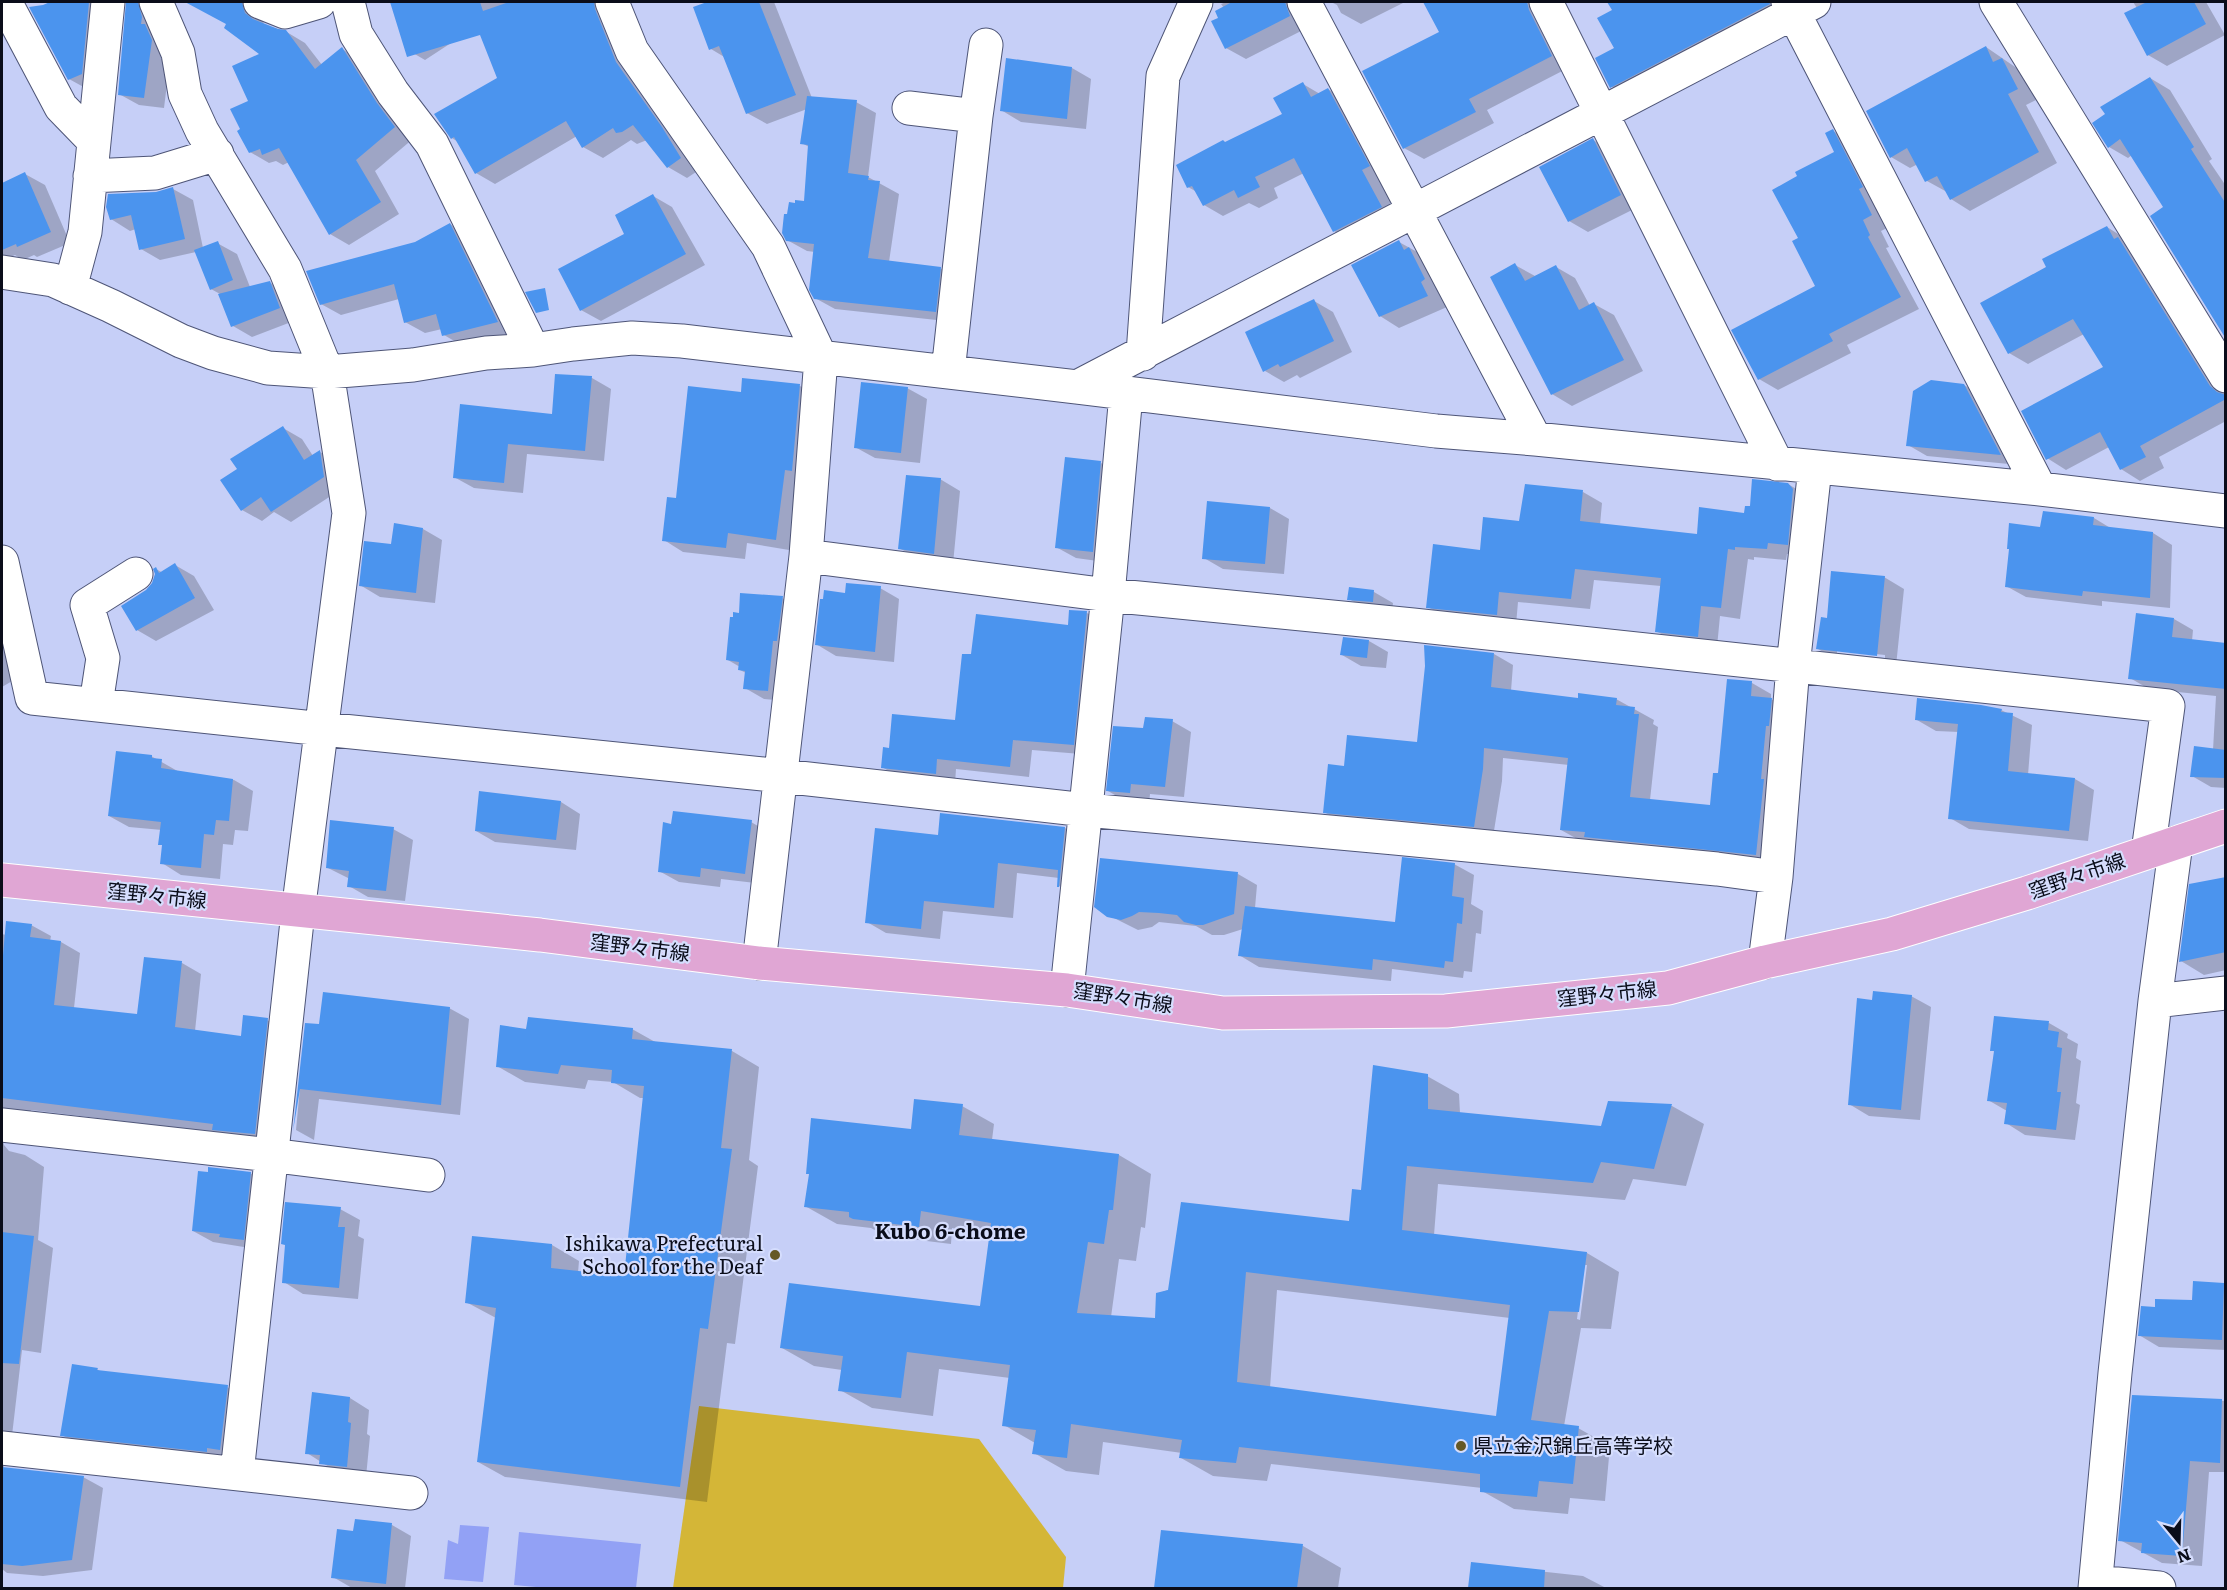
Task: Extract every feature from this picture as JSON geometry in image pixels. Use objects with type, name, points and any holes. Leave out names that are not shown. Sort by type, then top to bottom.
[{"type":"main road","name":"窪野々市線","points":[[2,880],[540,935],[759,963],[1067,990],[1223,1013],[1446,1011],[1668,987],[1765,962],[1892,934],[2027,893],[2226,826]]},
{"type":"street","points":[[70,288],[85,232],[108,2]]},
{"type":"street","points":[[156,2],[178,53],[185,94],[202,131],[285,268],[327,372],[349,513],[298,912],[237,1473]]},
{"type":"street","points":[[260,2],[285,12],[319,2]]},
{"type":"street","points":[[348,2],[356,34],[393,93],[432,144],[533,350]]},
{"type":"street","points":[[612,2],[632,51],[768,246],[821,358],[806,556],[759,963]]},
{"type":"street","points":[[1143,354],[1163,76],[1196,2]]},
{"type":"street","points":[[1304,2],[1535,439]]},
{"type":"street","points":[[1546,2],[1777,464]]},
{"type":"street","points":[[1996,2],[2226,376]]},
{"type":"street","points":[[1077,387],[1414,209],[1602,113],[1799,5],[2040,489]]},
{"type":"street","points":[[14,9],[61,107],[94,141]]},
{"type":"street","points":[[948,372],[986,45]]},
{"type":"street","points":[[909,108],[976,116]]},
{"type":"street","points":[[90,176],[154,172],[217,154]]},
{"type":"street","points":[[2,272],[53,280],[181,341],[213,353],[268,368],[327,372],[632,338],[682,341],[1436,431],[2040,489],[2226,511]]},
{"type":"street","points":[[1067,990],[1108,595],[1126,394]]},
{"type":"street","points":[[1765,962],[1776,877],[1794,666],[1815,468]]},
{"type":"street","points":[[806,556],[1108,595],[2168,706],[2155,1000],[2095,1585],[2159,1588]]},
{"type":"street","points":[[2,562],[32,698],[1086,810],[1478,846],[1776,877]]},
{"type":"street","points":[[96,704],[103,658],[87,605],[136,574]]},
{"type":"street","points":[[2155,1000],[2226,993]]},
{"type":"street","points":[[2,1125],[428,1175]]},
{"type":"street","points":[[2,1448],[411,1493]]},
{"type":"shaded area","points":[[699,1406],[979,1439],[1066,1557],[1063,1588],[673,1588]]},
{"type":"water","points":[[460,1525],[489,1527],[483,1582],[444,1579],[448,1540],[458,1544]]},
{"type":"water","points":[[519,1532],[641,1544],[636,1588],[547,1588],[514,1585]]},
{"type":"building","points":[[50,2],[89,2],[82,74],[68,80],[29,7]]},
{"type":"building","points":[[126,2],[138,2],[142,17],[141,24],[145,24],[152,40],[144,98],[118,95]]},
{"type":"building","points":[[185,2],[242,2],[245,13],[253,19],[286,30],[315,69],[342,47],[395,127],[356,160],[381,202],[329,235],[279,148],[262,155],[260,149],[249,153],[237,131],[240,129],[230,109],[248,101],[232,66],[259,54],[224,28],[226,24]]},
{"type":"building","points":[[390,2],[480,2],[483,11],[509,2],[594,2],[616,62],[681,158],[667,168],[633,125],[616,133],[613,128],[582,148],[566,121],[475,174],[454,137],[451,139],[434,114],[497,78],[480,35],[407,57]]},
{"type":"building","points":[[707,2],[759,2],[796,95],[746,114],[719,46],[709,50],[693,7]]},
{"type":"building","points":[[1232,2],[1285,2],[1290,16],[1225,49],[1211,21],[1218,18],[1215,11]]},
{"type":"building","points":[[1423,2],[1527,2],[1552,56],[1469,99],[1476,112],[1403,149],[1362,71],[1439,32]]},
{"type":"building","points":[[1607,2],[1769,2],[1770,4],[1610,88],[1595,58],[1614,48],[1597,18],[1612,10]]},
{"type":"building","points":[[2147,2],[2194,2],[2206,24],[2147,56],[2124,13]]},
{"type":"building","points":[[1986,46],[1993,62],[2002,58],[2018,89],[2008,94],[2039,152],[1950,200],[1937,176],[1925,182],[1907,148],[1890,158],[1866,111]]},
{"type":"building","points":[[1006,58],[1072,67],[1067,119],[1000,111]]},
{"type":"building","points":[[2150,77],[2194,147],[2191,149],[2226,204],[2226,339],[2150,216],[2163,207],[2120,139],[2108,148],[2092,123],[2105,114],[2100,107]]},
{"type":"building","points":[[1303,82],[1311,97],[1328,88],[1370,166],[1362,170],[1382,207],[1333,232],[1294,158],[1255,177],[1260,187],[1238,198],[1234,190],[1203,206],[1192,186],[1187,188],[1176,165],[1223,140],[1225,142],[1282,114],[1273,98]]},
{"type":"building","points":[[807,96],[857,100],[848,173],[869,176],[868,180],[880,181],[868,258],[941,267],[936,312],[814,299],[809,290],[814,244],[786,241],[782,233],[784,214],[787,214],[789,202],[804,201],[808,145],[800,144]]},
{"type":"building","points":[[1833,129],[1863,187],[1859,189],[1872,215],[1863,220],[1870,235],[1868,237],[1901,297],[1829,334],[1833,341],[1758,380],[1731,330],[1815,286],[1792,241],[1798,238],[1772,190],[1797,176],[1795,172],[1834,152],[1825,133]]},
{"type":"building","points":[[1593,138],[1621,195],[1568,222],[1539,167]]},
{"type":"building","points":[[25,172],[51,232],[17,247],[16,244],[2,250],[2,183]]},
{"type":"building","points":[[173,187],[185,239],[139,250],[131,215],[110,220],[106,207],[108,194],[156,192]]},
{"type":"building","points":[[653,194],[686,254],[580,311],[558,269],[624,234],[615,215]]},
{"type":"building","points":[[450,223],[498,322],[442,336],[436,314],[404,323],[394,284],[320,305],[306,271],[415,242]]},
{"type":"building","points":[[2107,226],[2114,239],[2118,237],[2210,386],[2226,395],[2226,399],[2140,446],[2146,457],[2120,470],[2100,432],[2046,460],[2021,411],[2103,367],[2073,319],[2008,354],[1980,303],[2046,267],[2042,259]]},
{"type":"building","points":[[1399,240],[1404,250],[1409,247],[1425,279],[1421,282],[1428,296],[1379,317],[1351,265]]},
{"type":"building","points":[[218,241],[233,280],[210,290],[194,250]]},
{"type":"building","points":[[1515,263],[1525,281],[1556,265],[1579,310],[1594,302],[1624,360],[1551,395],[1490,277]]},
{"type":"building","points":[[270,281],[280,308],[231,327],[218,294]]},
{"type":"building","points":[[545,288],[549,310],[536,313],[525,292]]},
{"type":"building","points":[[1314,299],[1334,341],[1280,367],[1278,364],[1263,372],[1245,332]]},
{"type":"building","points":[[555,374],[592,376],[585,451],[508,444],[504,483],[453,478],[460,404],[552,414]]},
{"type":"building","points":[[742,378],[800,384],[792,471],[785,470],[776,540],[728,533],[726,548],[662,541],[667,497],[676,498],[688,386],[741,392]]},
{"type":"building","points":[[1931,380],[1964,384],[2001,455],[1906,446],[1913,391]]},
{"type":"building","points":[[861,382],[908,387],[901,453],[854,448]]},
{"type":"building","points":[[283,426],[304,460],[320,450],[324,477],[271,512],[261,497],[241,511],[220,480],[237,469],[230,459]]},
{"type":"building","points":[[1065,457],[1101,461],[1093,552],[1055,548]]},
{"type":"building","points":[[906,475],[941,478],[934,554],[898,549]]},
{"type":"building","points":[[1752,479],[1788,483],[1793,489],[1788,545],[1768,543],[1767,549],[1735,547],[1735,550],[1728,549],[1721,608],[1701,606],[1698,637],[1655,632],[1661,578],[1575,569],[1571,599],[1499,592],[1497,615],[1426,608],[1433,544],[1480,550],[1483,517],[1519,521],[1525,484],[1583,490],[1580,521],[1697,534],[1699,507],[1744,513],[1745,506],[1750,506]]},
{"type":"building","points":[[1207,501],[1270,507],[1265,564],[1202,559]]},
{"type":"building","points":[[2043,511],[2094,517],[2093,525],[2153,532],[2150,598],[2083,591],[2082,596],[2005,587],[2009,523],[2040,527]]},
{"type":"building","points":[[394,523],[423,528],[416,593],[359,586],[364,541],[391,544]]},
{"type":"building","points":[[175,563],[195,598],[136,631],[121,606],[146,590],[155,574],[153,569],[156,567],[159,573]]},
{"type":"building","points":[[1831,571],[1885,576],[1877,656],[1816,649],[1821,617],[1827,618]]},
{"type":"building","points":[[846,583],[881,586],[875,652],[815,645],[820,599],[823,599],[824,590],[845,593]]},
{"type":"building","points":[[1349,587],[1374,590],[1373,602],[1347,600]]},
{"type":"building","points":[[740,593],[783,596],[777,641],[773,641],[768,691],[743,689],[745,671],[738,670],[739,662],[726,660],[730,617],[733,617],[733,612],[739,613]]},
{"type":"building","points":[[1069,610],[1087,611],[1074,745],[1013,740],[1010,767],[937,759],[936,774],[881,768],[883,747],[889,748],[892,714],[955,720],[962,654],[971,654],[976,614],[1068,625]]},
{"type":"building","points":[[2136,613],[2174,618],[2172,637],[2226,643],[2226,689],[2128,679]]},
{"type":"building","points":[[1343,637],[1369,640],[1367,658],[1340,655]]},
{"type":"building","points":[[1424,645],[1494,653],[1491,687],[1578,698],[1578,693],[1617,698],[1616,705],[1635,707],[1634,714],[1639,714],[1630,797],[1710,805],[1713,773],[1718,773],[1727,679],[1752,681],[1751,696],[1772,698],[1769,726],[1766,726],[1761,779],[1764,779],[1756,855],[1584,837],[1585,832],[1560,830],[1568,758],[1484,748],[1474,827],[1323,813],[1328,764],[1344,766],[1347,735],[1417,742],[1425,666]]},
{"type":"building","points":[[1917,698],[1981,705],[2002,709],[2001,712],[2013,713],[2008,771],[2075,778],[2069,831],[1948,819],[1958,724],[1915,720]]},
{"type":"building","points":[[1145,717],[1173,719],[1165,787],[1131,784],[1130,793],[1106,791],[1113,726],[1143,728]]},
{"type":"building","points":[[2194,746],[2226,750],[2226,778],[2190,777]]},
{"type":"building","points":[[116,751],[152,755],[152,758],[162,759],[161,768],[233,779],[229,821],[216,820],[214,835],[204,834],[201,868],[160,864],[162,845],[158,845],[161,822],[108,816]]},
{"type":"building","points":[[479,791],[561,801],[556,840],[475,831]]},
{"type":"building","points":[[673,811],[752,820],[745,874],[701,868],[700,877],[658,872],[663,822],[671,824]]},
{"type":"building","points":[[940,813],[1065,827],[1059,887],[1057,887],[1058,870],[998,863],[994,908],[924,901],[921,929],[865,923],[875,828],[938,835]]},
{"type":"building","points":[[330,820],[394,827],[386,891],[347,887],[349,871],[326,868]]},
{"type":"building","points":[[1402,857],[1455,863],[1452,896],[1464,898],[1462,924],[1457,923],[1453,962],[1445,961],[1444,968],[1373,959],[1372,970],[1238,956],[1245,906],[1395,922]]},
{"type":"building","points":[[1100,858],[1238,872],[1234,914],[1203,925],[1184,922],[1177,915],[1159,913],[1139,912],[1121,920],[1107,917],[1094,907]]},
{"type":"building","points":[[2226,877],[2226,952],[2179,962],[2189,884]]},
{"type":"building","points":[[6,921],[32,924],[30,937],[61,941],[54,1005],[137,1014],[144,957],[182,961],[175,1027],[241,1036],[243,1015],[268,1018],[255,1134],[212,1130],[213,1124],[2,1098],[2,967]]},
{"type":"building","points":[[1873,991],[1912,995],[1901,1110],[1848,1105],[1857,998],[1872,1000]]},
{"type":"building","points":[[323,992],[450,1007],[441,1105],[300,1089],[293,1131],[305,1023],[319,1024]]},
{"type":"building","points":[[1994,1016],[2049,1021],[2048,1030],[2059,1032],[2057,1047],[2062,1048],[2057,1092],[2061,1092],[2056,1130],[2004,1124],[2007,1103],[1987,1101],[1994,1051],[1990,1051]]},
{"type":"building","points":[[528,1017],[633,1028],[632,1039],[732,1049],[721,1148],[732,1149],[708,1329],[700,1328],[680,1487],[477,1462],[496,1308],[465,1303],[472,1236],[552,1244],[551,1268],[624,1276],[644,1086],[611,1083],[612,1070],[561,1065],[558,1074],[496,1067],[500,1025],[526,1029]]},
{"type":"building","points":[[1373,1065],[1428,1074],[1428,1109],[1601,1126],[1608,1101],[1672,1104],[1654,1169],[1601,1162],[1593,1183],[1407,1166],[1402,1230],[1587,1252],[1579,1312],[1549,1311],[1531,1420],[1579,1426],[1573,1484],[1539,1481],[1537,1497],[1480,1492],[1480,1474],[1239,1447],[1236,1463],[1179,1458],[1182,1440],[1071,1424],[1067,1458],[1032,1454],[1036,1430],[1002,1426],[1010,1365],[907,1352],[901,1398],[838,1391],[843,1356],[780,1348],[789,1283],[980,1306],[991,1223],[921,1211],[919,1227],[853,1219],[849,1217],[849,1212],[804,1207],[809,1174],[806,1174],[811,1118],[911,1129],[914,1099],[963,1104],[959,1135],[1119,1154],[1113,1210],[1109,1210],[1104,1244],[1088,1242],[1077,1313],[1155,1318],[1156,1293],[1168,1290],[1181,1202],[1349,1221],[1352,1189],[1361,1190]],"holes":[[[1246,1272],[1510,1305],[1496,1416],[1237,1382]]]},
{"type":"building","points":[[208,1167],[251,1172],[244,1240],[219,1237],[220,1234],[192,1231],[198,1171],[208,1172]]},
{"type":"building","points":[[285,1202],[341,1207],[338,1227],[345,1227],[339,1288],[282,1283],[285,1245],[281,1244]]},
{"type":"building","points":[[2,1232],[34,1236],[19,1364],[2,1363]]},
{"type":"building","points":[[2193,1281],[2224,1283],[2222,1340],[2138,1336],[2141,1306],[2155,1307],[2155,1299],[2192,1300]]},
{"type":"building","points":[[72,1364],[98,1368],[97,1370],[228,1385],[220,1450],[207,1448],[207,1452],[60,1436]]},
{"type":"building","points":[[312,1392],[350,1397],[348,1422],[351,1423],[347,1467],[319,1464],[320,1455],[305,1454]]},
{"type":"building","points":[[2132,1395],[2222,1399],[2220,1463],[2190,1461],[2182,1556],[2141,1553],[2142,1543],[2118,1541]]},
{"type":"building","points":[[2,1467],[84,1476],[72,1560],[22,1566],[2,1564]]},
{"type":"building","points":[[355,1519],[392,1523],[386,1584],[331,1578],[337,1529],[353,1531]]},
{"type":"building","points":[[1161,1530],[1303,1544],[1297,1588],[1154,1588]]},
{"type":"building","points":[[1471,1562],[1545,1570],[1544,1588],[1468,1588]]},
{"type":"place","name":"Ishikawa Prefectural School for the Deaf","points":[[775,1255]]},
{"type":"place","name":"県立金沢錦丘高等学校","points":[[1461,1446]]},
{"type":"district","name":"Kubo 6-chome","points":[[950,1232]]}]
